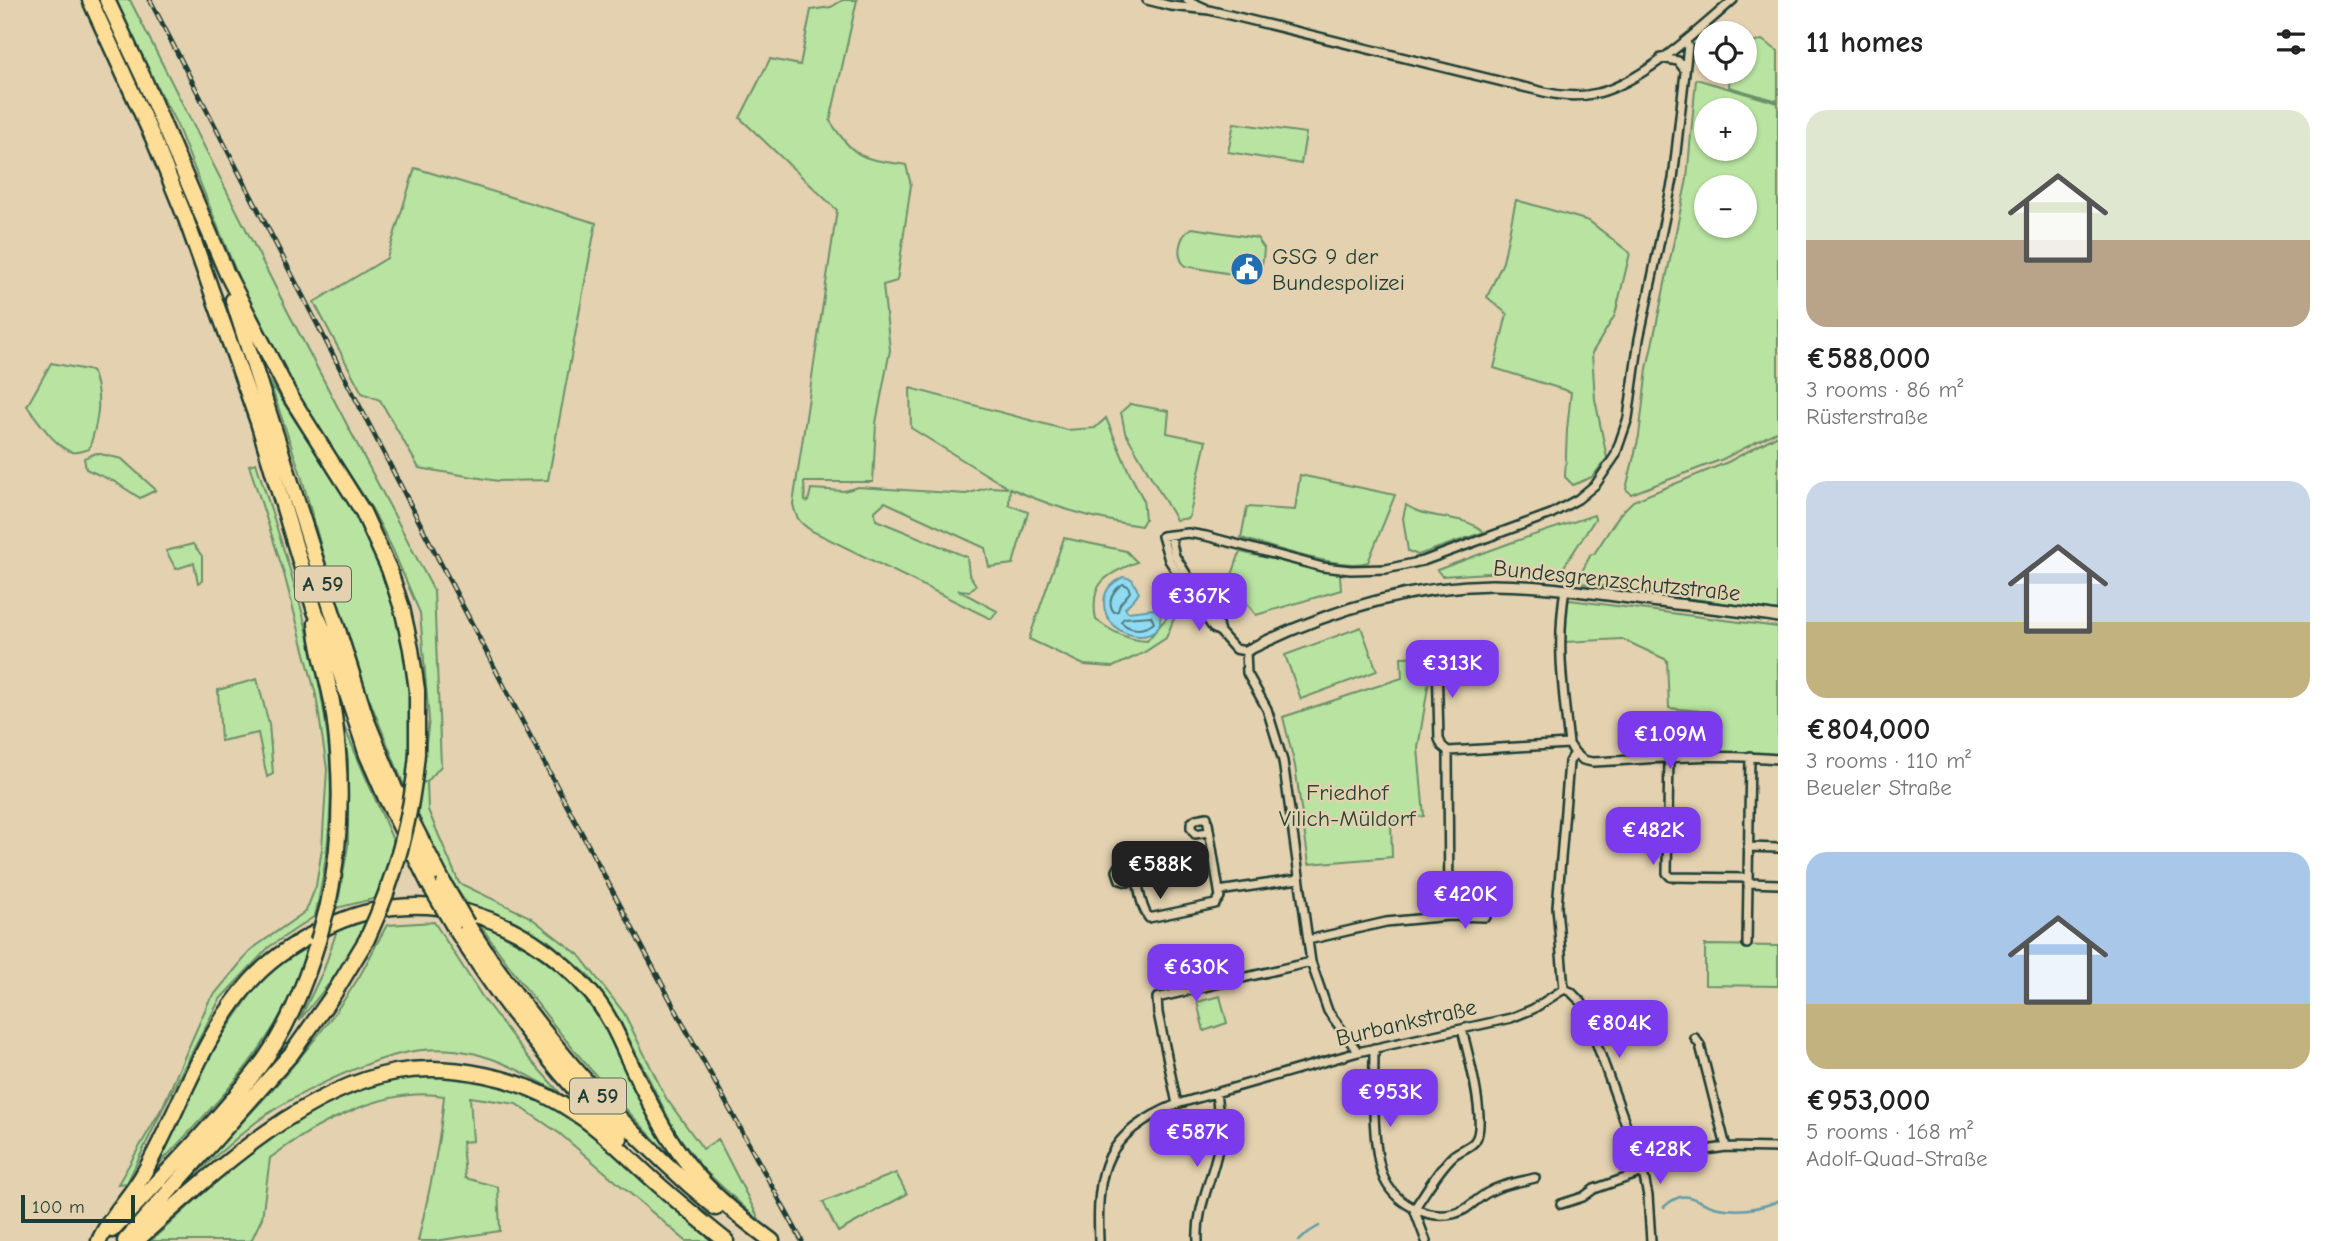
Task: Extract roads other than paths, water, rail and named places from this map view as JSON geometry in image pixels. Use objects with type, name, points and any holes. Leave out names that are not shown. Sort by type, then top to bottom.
[{"type":"highway","name":"A 59","points":[[90,0],[153,138],[186,219],[258,422],[314,611],[332,651],[367,755],[384,796],[518,1021],[576,1091],[640,1158],[685,1200],[736,1241]]},
{"type":"highway","name":"A 59","points":[[107,0],[227,274],[235,308],[368,721],[436,884]]},
{"type":"highway","points":[[125,1241],[292,1053],[328,1004],[367,939],[386,895],[405,837],[413,796],[417,753],[416,690],[411,649],[390,569],[363,512],[290,396],[227,274]]},
{"type":"highway","points":[[101,1241],[207,1129],[257,1070],[295,1005],[318,941],[339,848],[341,800],[339,753],[331,700],[317,642],[314,611]]},
{"type":"highway","points":[[101,1241],[106,1224],[144,1173],[216,1030],[250,981],[298,942],[336,922],[365,912],[415,906],[459,910],[509,927],[544,949],[573,973],[594,995],[610,1021],[668,1135],[685,1161],[713,1193],[772,1241]]},
{"type":"highway","name":"A 59","points":[[460,924],[589,1086],[646,1145],[691,1186],[759,1241]]},
{"type":"highway","points":[[136,1241],[250,1145],[317,1102],[346,1087],[396,1072],[440,1069],[469,1072],[523,1084],[581,1116],[726,1241]]},
{"type":"street","points":[[1147,0],[1171,6],[1209,10],[1554,94],[1587,95],[1610,89],[1661,58],[1733,0]]},
{"type":"street","points":[[1187,0],[1209,10]]},
{"type":"street","points":[[1357,1052],[1328,1011],[1311,962],[1283,761],[1267,709],[1247,673],[1246,650],[1235,649],[1213,628],[1166,536],[1188,533],[1206,536],[1322,567],[1386,569],[1423,561],[1551,514],[1587,492],[1609,467],[1625,431],[1639,339],[1673,179],[1688,46],[1685,41]]},
{"type":"street","points":[[1661,58],[1678,61],[1685,71]]},
{"type":"street","name":"Bundesgrenzschutzstraße","points":[[1246,650],[1301,625],[1389,598],[1464,586],[1565,589],[1778,617]]},
{"type":"street","points":[[1565,589],[1559,628],[1560,664],[1570,744],[1583,760],[1592,762],[1750,756],[1778,759]]},
{"type":"street","points":[[1437,659],[1439,739],[1448,751],[1570,744]]},
{"type":"street","points":[[1448,751],[1449,916]]},
{"type":"street","points":[[1575,753],[1569,762],[1557,907],[1564,989],[1582,1003],[1639,1160],[1648,1196],[1651,1241]]},
{"type":"street","points":[[1747,944],[1750,756]]},
{"type":"street","points":[[1669,757],[1667,873],[1671,877],[1778,884]]},
{"type":"street","points":[[1138,880],[1145,913],[1149,918],[1215,904],[1220,897],[1209,832]]},
{"type":"street","points":[[1748,847],[1778,848]]},
{"type":"street","points":[[1219,891],[1299,880]]},
{"type":"street","points":[[1308,940],[1386,922],[1449,916],[1486,917]]},
{"type":"street","points":[[1177,1104],[1157,998],[1311,962]]},
{"type":"street","name":"Burbankstraße","points":[[1099,1241],[1097,1202],[1103,1169],[1115,1147],[1129,1131],[1148,1119],[1177,1104],[1357,1052],[1511,1018],[1533,1009],[1564,989]]},
{"type":"street","points":[[1414,1209],[1442,1168],[1478,1136],[1476,1090],[1462,1029]]},
{"type":"street","points":[[1695,1038],[1700,1045],[1726,1147]]},
{"type":"street","points":[[1374,1048],[1376,1135],[1383,1176],[1401,1199],[1424,1213],[1450,1215],[1468,1208],[1489,1191],[1535,1178]]},
{"type":"street","points":[[1198,1241],[1203,1198],[1217,1150],[1220,1124],[1216,1094]]},
{"type":"street","points":[[1639,1160],[1726,1147],[1778,1148]]},
{"type":"street","points":[[1561,1204],[1643,1172]]},
{"type":"street","points":[[1414,1209],[1426,1241]]},
{"type":"water","points":[[1123,577],[1132,579],[1139,593],[1125,608],[1128,612],[1154,609],[1160,612],[1160,624],[1154,632],[1145,636],[1134,636],[1113,625],[1106,615],[1106,593],[1112,584]]},
{"type":"waterway","points":[[1664,1207],[1679,1197],[1734,1210],[1756,1208],[1778,1201]]},
{"type":"waterway","points":[[1299,1241],[1319,1226]]},
{"type":"railway","points":[[150,0],[521,719],[802,1241]]},
{"type":"place","name":"GSG 9 der Bundespolizei","points":[[1247,269]]},
{"type":"park label","name":"Friedhof Vilich-Müldorf","points":[[1347,805]]}]
